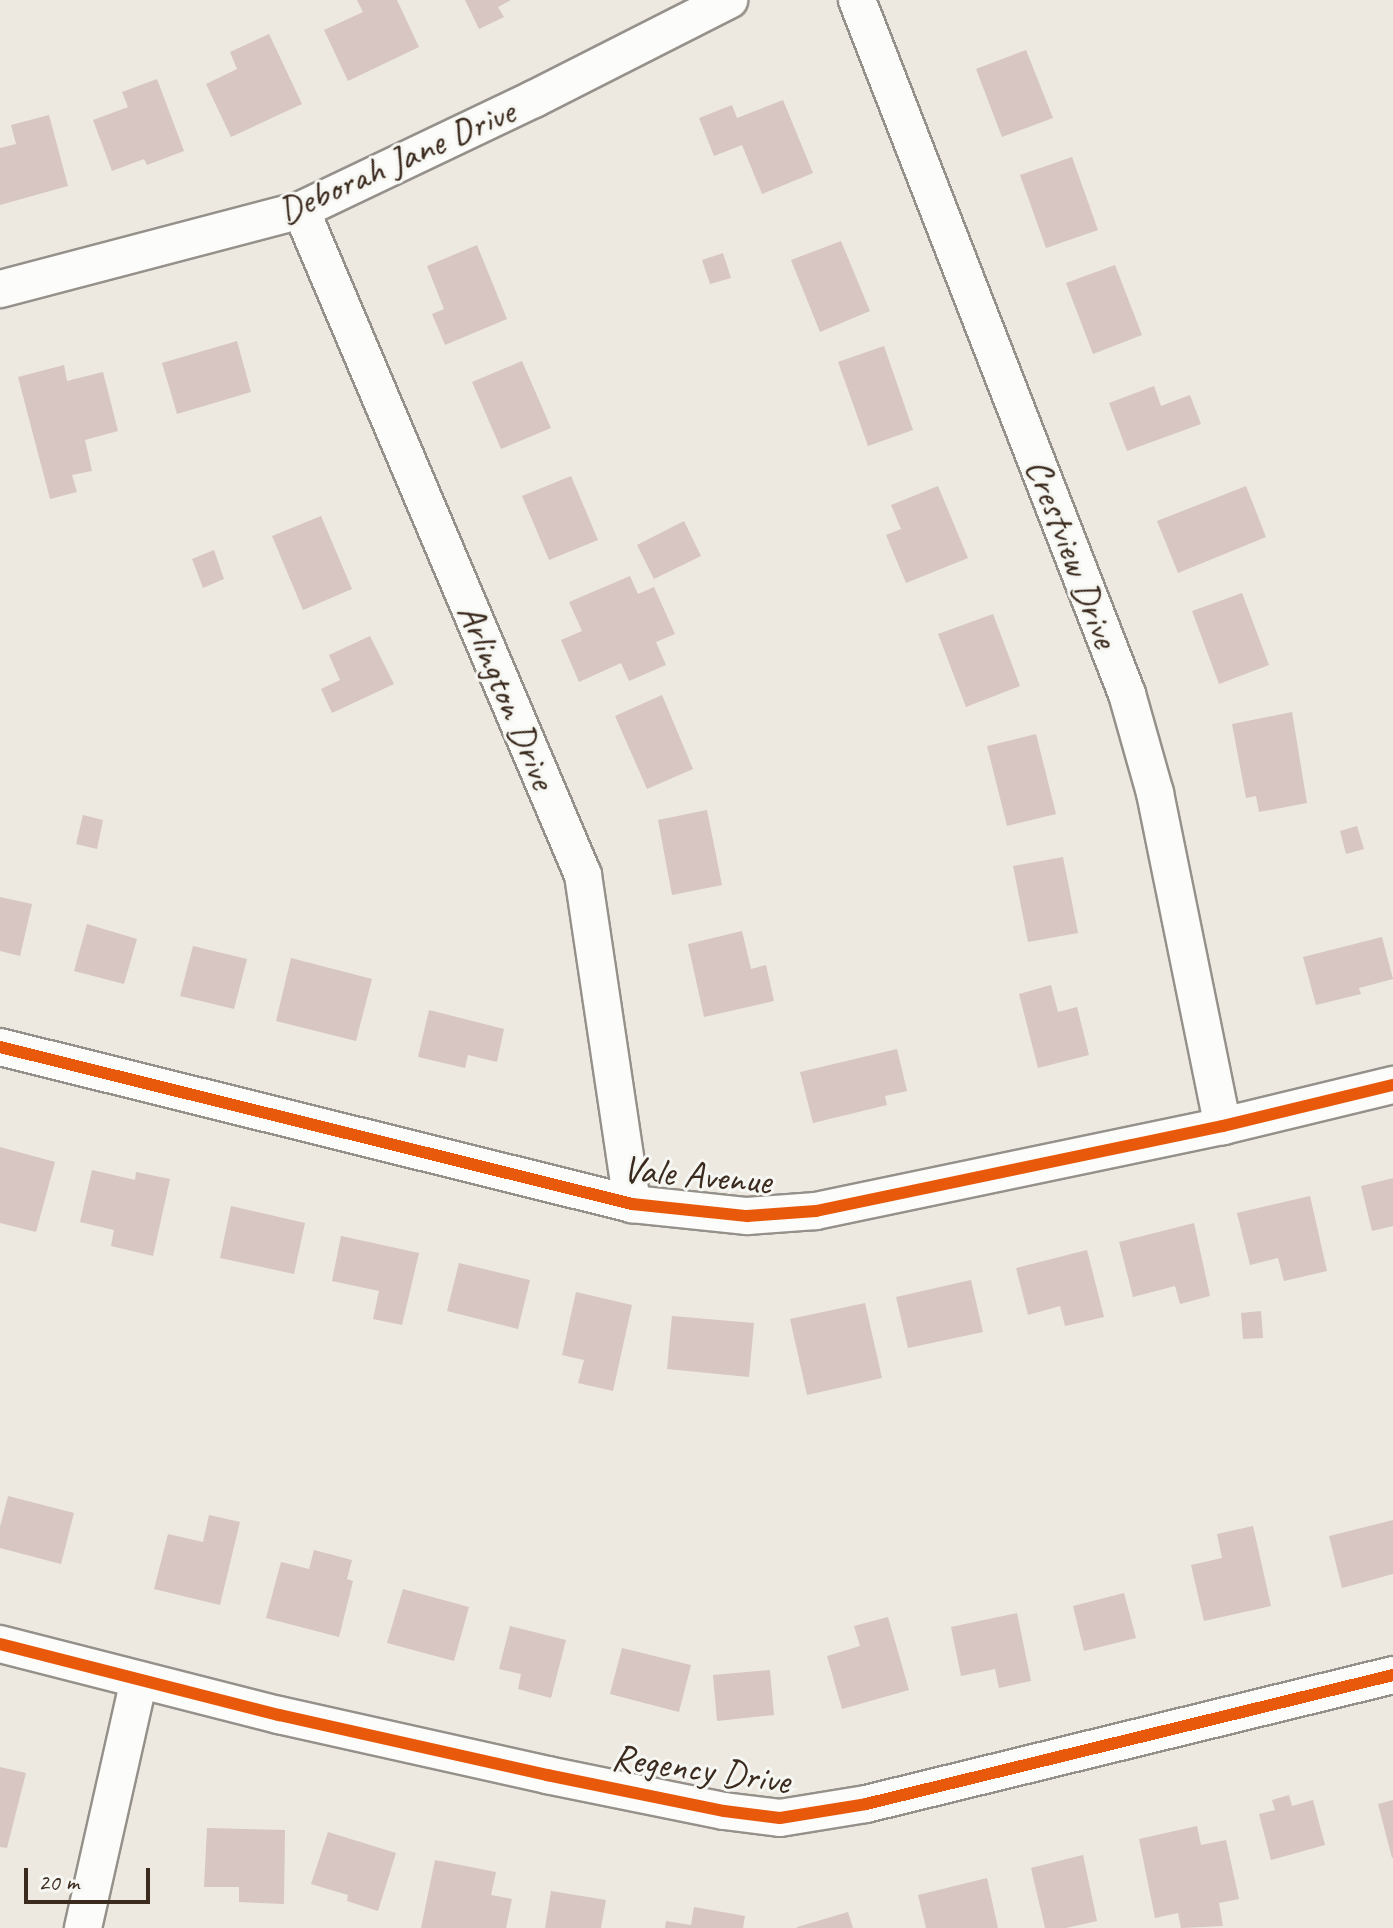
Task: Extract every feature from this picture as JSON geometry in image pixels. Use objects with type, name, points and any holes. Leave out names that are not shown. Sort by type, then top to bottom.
[{"type":"street","name":"Deborah Jane Drive","points":[[0,289],[301,210],[534,99],[729,0]]},
{"type":"street","name":"Crestview Drive","points":[[857,0],[1127,694],[1155,793],[1223,1126]]},
{"type":"street","name":"Arlington Drive","points":[[301,210],[583,875],[632,1204]]},
{"type":"street","name":"Vale Avenue","points":[[0,1047],[632,1204],[747,1216],[816,1211],[1223,1126],[1393,1085]]},
{"type":"street","points":[[0,1644],[139,1680],[83,1928]]},
{"type":"street","name":"Regency Drive","points":[[139,1680],[532,1772],[724,1811],[780,1818],[866,1804],[1393,1675]]},
{"type":"building","points":[[357,0],[397,0],[419,47],[348,81],[324,30],[363,12]]},
{"type":"building","points":[[465,0],[511,0],[498,7],[504,17],[479,29]]},
{"type":"building","points":[[269,34],[302,104],[231,137],[206,84],[237,69],[230,52]]},
{"type":"building","points":[[1026,50],[1053,118],[1002,137],[976,69]]},
{"type":"building","points":[[157,79],[184,151],[147,165],[144,159],[112,171],[93,120],[128,107],[122,92]]},
{"type":"building","points":[[783,100],[813,173],[762,194],[742,145],[714,156],[699,118],[732,105],[737,118]]},
{"type":"building","points":[[49,115],[68,186],[0,205],[0,148],[16,144],[11,125]]},
{"type":"building","points":[[1072,157],[1098,230],[1046,248],[1020,175]]},
{"type":"building","points":[[841,241],[870,311],[820,332],[791,260]]},
{"type":"building","points":[[477,245],[507,319],[445,345],[432,314],[444,309],[427,266]]},
{"type":"building","points":[[723,253],[731,278],[710,284],[702,260]]},
{"type":"building","points":[[1115,265],[1142,335],[1093,354],[1066,283]]},
{"type":"building","points":[[237,341],[251,392],[177,414],[162,363]]},
{"type":"building","points":[[884,346],[913,430],[868,446],[838,362]]},
{"type":"building","points":[[522,361],[551,428],[501,449],[472,382]]},
{"type":"building","points":[[64,365],[67,381],[103,372],[118,431],[85,440],[92,471],[72,475],[77,492],[50,499],[18,377]]},
{"type":"building","points":[[1154,386],[1161,406],[1190,395],[1201,424],[1127,451],[1109,403]]},
{"type":"building","points":[[571,476],[598,540],[549,560],[522,496]]},
{"type":"building","points":[[938,486],[968,558],[906,583],[886,535],[901,529],[891,505]]},
{"type":"building","points":[[1246,486],[1266,537],[1178,573],[1157,521]]},
{"type":"building","points":[[321,516],[352,589],[303,610],[272,536]]},
{"type":"building","points":[[684,521],[701,556],[654,579],[637,545]]},
{"type":"building","points":[[214,550],[224,579],[203,588],[192,559]]},
{"type":"building","points":[[630,576],[638,594],[654,587],[675,634],[656,642],[666,665],[629,681],[621,663],[579,682],[561,640],[582,631],[569,602]]},
{"type":"building","points":[[1242,593],[1269,665],[1219,684],[1192,611]]},
{"type":"building","points":[[993,614],[1020,686],[966,707],[938,634]]},
{"type":"building","points":[[370,636],[394,684],[332,713],[321,689],[340,680],[329,655]]},
{"type":"building","points":[[662,695],[693,769],[647,789],[615,716]]},
{"type":"building","points":[[1292,712],[1307,803],[1259,812],[1256,796],[1246,798],[1232,724]]},
{"type":"building","points":[[1036,734],[1056,814],[1007,826],[987,746]]},
{"type":"building","points":[[707,810],[722,885],[672,895],[658,820]]},
{"type":"building","points":[[83,815],[103,820],[97,849],[76,844]]},
{"type":"building","points":[[1357,826],[1364,849],[1346,854],[1340,831]]},
{"type":"building","points":[[1063,857],[1078,933],[1028,942],[1013,866]]},
{"type":"building","points":[[0,897],[32,904],[20,956],[0,951]]},
{"type":"building","points":[[87,924],[137,939],[124,984],[74,971]]},
{"type":"building","points":[[742,931],[751,969],[766,965],[774,1001],[704,1017],[688,944]]},
{"type":"building","points":[[1382,937],[1393,979],[1359,988],[1361,994],[1316,1005],[1303,957]]},
{"type":"building","points":[[193,946],[247,959],[234,1009],[180,996]]},
{"type":"building","points":[[291,958],[372,979],[356,1041],[276,1021]]},
{"type":"building","points":[[1051,985],[1058,1012],[1077,1007],[1089,1055],[1038,1068],[1019,994]]},
{"type":"building","points":[[429,1010],[504,1029],[497,1062],[468,1055],[465,1068],[418,1057]]},
{"type":"building","points":[[897,1049],[907,1091],[885,1096],[887,1105],[813,1123],[800,1072]]},
{"type":"building","points":[[0,1147],[55,1162],[36,1232],[0,1223]]},
{"type":"building","points":[[92,1170],[135,1180],[136,1172],[170,1179],[153,1256],[111,1246],[114,1230],[80,1222]]},
{"type":"building","points":[[1393,1178],[1393,1226],[1372,1231],[1361,1186]]},
{"type":"building","points":[[1310,1196],[1327,1271],[1284,1281],[1278,1258],[1250,1265],[1237,1213]]},
{"type":"building","points":[[231,1206],[305,1223],[294,1274],[220,1258]]},
{"type":"building","points":[[1194,1223],[1210,1296],[1180,1304],[1175,1286],[1133,1297],[1119,1242]]},
{"type":"building","points":[[341,1236],[419,1253],[402,1325],[373,1319],[379,1291],[332,1281]]},
{"type":"building","points":[[1087,1250],[1104,1317],[1065,1326],[1060,1306],[1028,1315],[1016,1268]]},
{"type":"building","points":[[459,1263],[530,1280],[518,1329],[447,1311]]},
{"type":"building","points":[[971,1280],[983,1332],[908,1348],[896,1297]]},
{"type":"building","points":[[576,1292],[632,1305],[613,1391],[578,1383],[584,1360],[562,1355]]},
{"type":"building","points":[[865,1303],[882,1378],[807,1395],[790,1319]]},
{"type":"building","points":[[1261,1311],[1263,1338],[1243,1339],[1241,1313]]},
{"type":"building","points":[[672,1316],[754,1323],[749,1377],[667,1369]]},
{"type":"building","points":[[8,1496],[74,1513],[61,1564],[0,1548],[0,1527]]},
{"type":"building","points":[[209,1515],[240,1522],[220,1605],[154,1589],[168,1534],[203,1542]]},
{"type":"building","points":[[1393,1520],[1393,1574],[1342,1588],[1329,1536]]},
{"type":"building","points":[[1253,1526],[1271,1606],[1204,1621],[1191,1565],[1222,1558],[1217,1534]]},
{"type":"building","points":[[314,1550],[352,1560],[347,1579],[353,1581],[339,1637],[266,1618],[281,1562],[309,1569]]},
{"type":"building","points":[[403,1589],[469,1607],[454,1661],[387,1643]]},
{"type":"building","points":[[1124,1593],[1136,1638],[1084,1651],[1073,1606]]},
{"type":"building","points":[[1017,1613],[1031,1681],[999,1688],[995,1669],[961,1676],[951,1627]]},
{"type":"building","points":[[888,1617],[909,1690],[842,1709],[827,1656],[860,1646],[854,1626]]},
{"type":"building","points":[[510,1626],[566,1640],[551,1698],[518,1689],[521,1674],[499,1669]]},
{"type":"building","points":[[622,1648],[691,1665],[679,1712],[610,1694]]},
{"type":"building","points":[[770,1670],[774,1715],[717,1721],[713,1675]]},
{"type":"building","points":[[0,1767],[26,1773],[7,1848],[0,1847]]},
{"type":"building","points":[[1289,1795],[1292,1806],[1313,1800],[1325,1845],[1271,1860],[1259,1814],[1275,1810],[1272,1800]]},
{"type":"building","points":[[1393,1800],[1393,1858],[1392,1858],[1378,1804]]},
{"type":"building","points":[[1197,1826],[1201,1845],[1226,1840],[1239,1899],[1219,1903],[1223,1926],[1181,1928],[1178,1913],[1155,1918],[1139,1839]]},
{"type":"building","points":[[207,1828],[285,1830],[284,1904],[239,1902],[239,1887],[204,1887]]},
{"type":"building","points":[[328,1832],[396,1853],[378,1911],[347,1901],[348,1895],[311,1884]]},
{"type":"building","points":[[1083,1855],[1097,1921],[1066,1928],[1045,1928],[1031,1868]]},
{"type":"building","points":[[435,1860],[496,1872],[491,1895],[512,1899],[506,1928],[421,1928]]},
{"type":"building","points":[[987,1878],[998,1928],[926,1928],[918,1895]]},
{"type":"building","points":[[551,1891],[606,1900],[601,1928],[545,1928]]},
{"type":"building","points":[[694,1907],[745,1916],[743,1928],[665,1928],[666,1921],[691,1925]]},
{"type":"building","points":[[848,1912],[853,1928],[797,1928],[797,1927]]},
{"type":"cycle path","points":[[0,1047],[632,1204],[747,1216],[816,1211],[1223,1126],[1393,1085]]},
{"type":"cycle path","points":[[0,1644],[279,1715],[547,1775],[724,1811],[780,1818],[866,1804],[1393,1675]]}]
